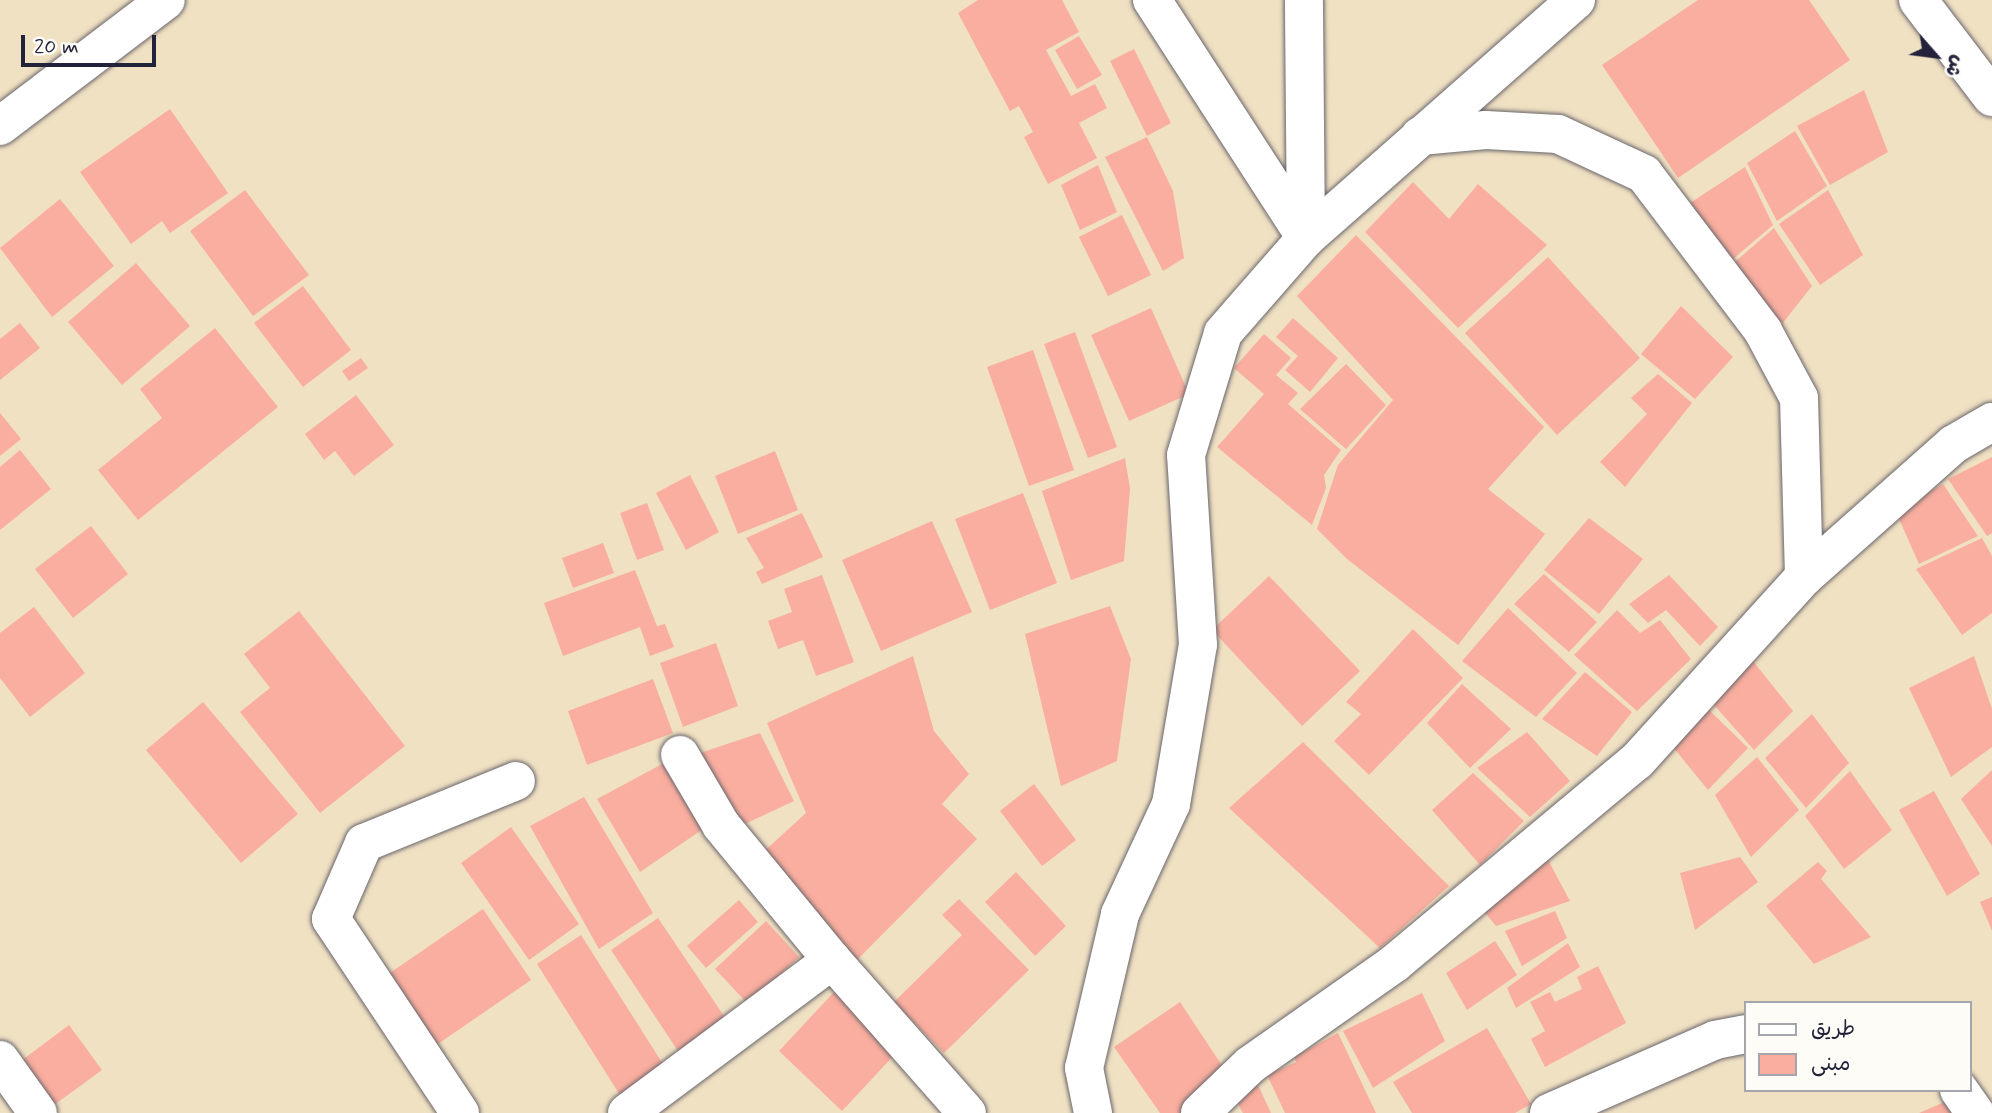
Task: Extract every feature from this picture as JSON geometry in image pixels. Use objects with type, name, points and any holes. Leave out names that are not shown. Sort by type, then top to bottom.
[{"type":"street","points":[[0,126],[166,0]]},
{"type":"street","points":[[1152,0],[1306,238]]},
{"type":"street","points":[[1304,0],[1306,238]]},
{"type":"street","points":[[1093,1113],[1084,1068],[1120,914],[1171,804],[1198,645],[1186,455],[1223,334],[1306,238],[1576,0]]},
{"type":"street","points":[[1918,0],[1992,97]]},
{"type":"street","points":[[1420,136],[1486,130],[1559,134],[1644,174],[1763,331],[1799,398],[1804,577]]},
{"type":"street","points":[[1200,1113],[1250,1065],[1395,963],[1637,761],[1804,577],[1954,444],[1992,422]]},
{"type":"street","points":[[680,755],[721,825],[832,960],[967,1113]]},
{"type":"street","points":[[460,1113],[331,919],[364,843],[516,781]]},
{"type":"street","points":[[627,1113],[832,960]]},
{"type":"street","points":[[1549,1113],[1715,1040],[1744,1034]]},
{"type":"street","points":[[0,1060],[38,1113]]},
{"type":"street","points":[[1960,1092],[1975,1113]]},
{"type":"building","points":[[978,0],[1062,0],[1079,32],[1046,50],[1071,96],[1095,84],[1107,108],[1079,123],[1097,158],[1048,184],[1024,137],[1033,132],[1019,106],[1010,111],[958,13]]},
{"type":"building","points":[[1698,0],[1809,0],[1850,60],[1678,178],[1602,65]]},
{"type":"building","points":[[1079,36],[1102,75],[1077,89],[1055,50]]},
{"type":"building","points":[[1134,49],[1171,123],[1147,136],[1110,61]]},
{"type":"building","points":[[1864,90],[1888,152],[1830,185],[1797,126]]},
{"type":"building","points":[[170,109],[228,193],[170,233],[162,221],[131,244],[80,172]]},
{"type":"building","points":[[1795,131],[1827,186],[1777,221],[1747,163]]},
{"type":"building","points":[[1147,137],[1173,191],[1184,258],[1163,271],[1105,157]]},
{"type":"building","points":[[1098,165],[1117,212],[1080,230],[1061,185]]},
{"type":"building","points":[[1745,167],[1773,225],[1726,265],[1684,207]]},
{"type":"building","points":[[1413,182],[1449,219],[1478,184],[1547,245],[1458,328],[1365,232]]},
{"type":"building","points":[[245,190],[309,275],[253,316],[190,231]]},
{"type":"building","points":[[1828,190],[1863,255],[1820,285],[1779,224]]},
{"type":"building","points":[[60,199],[114,266],[52,317],[0,248]]},
{"type":"building","points":[[1122,215],[1151,275],[1108,296],[1079,237]]},
{"type":"building","points":[[1774,228],[1812,286],[1771,338],[1728,268]]},
{"type":"building","points":[[1356,235],[1544,427],[1488,489],[1545,534],[1458,645],[1347,559],[1317,529],[1338,465],[1393,400],[1297,296]]},
{"type":"building","points":[[1548,257],[1640,358],[1557,435],[1465,333]]},
{"type":"building","points":[[136,263],[190,326],[122,385],[68,322]]},
{"type":"building","points":[[303,286],[351,350],[303,387],[254,323]]},
{"type":"building","points":[[1681,306],[1733,357],[1695,399],[1641,354]]},
{"type":"building","points":[[1151,308],[1189,394],[1129,421],[1091,335]]},
{"type":"building","points":[[1293,318],[1338,358],[1310,392],[1285,370],[1298,356],[1276,337]]},
{"type":"building","points":[[20,323],[40,348],[0,380],[0,339]]},
{"type":"building","points":[[215,328],[278,407],[138,520],[98,470],[162,418],[140,389]]},
{"type":"building","points":[[1075,332],[1117,447],[1088,458],[1044,344]]},
{"type":"building","points":[[1264,334],[1291,358],[1276,375],[1298,393],[1288,404],[1341,450],[1324,475],[1326,488],[1312,525],[1217,447],[1264,394],[1234,368]]},
{"type":"building","points":[[1033,350],[1074,470],[1029,486],[987,367]]},
{"type":"building","points":[[361,358],[368,368],[349,381],[342,371]]},
{"type":"building","points":[[1346,364],[1386,405],[1346,449],[1300,409]]},
{"type":"building","points":[[1658,374],[1692,403],[1625,487],[1600,462],[1647,414],[1631,398]]},
{"type":"building","points":[[356,395],[394,445],[354,476],[335,451],[324,460],[305,434]]},
{"type":"building","points":[[0,413],[21,439],[0,456]]},
{"type":"building","points":[[20,450],[51,489],[0,530],[0,467]]},
{"type":"building","points":[[775,451],[798,510],[738,534],[715,476]]},
{"type":"building","points":[[1992,457],[1992,533],[1987,536],[1948,479]]},
{"type":"building","points":[[1125,458],[1130,489],[1124,561],[1071,580],[1042,491]]},
{"type":"building","points":[[690,475],[719,532],[686,550],[656,493]]},
{"type":"building","points":[[1943,484],[1978,536],[1919,564],[1896,512]]},
{"type":"building","points":[[1023,493],[1057,583],[990,610],[955,519]]},
{"type":"building","points":[[647,503],[664,550],[637,560],[620,513]]},
{"type":"building","points":[[802,513],[823,557],[762,584],[756,572],[764,568],[746,538]]},
{"type":"building","points":[[1589,518],[1643,559],[1599,614],[1544,570]]},
{"type":"building","points":[[932,521],[972,612],[881,651],[842,560]]},
{"type":"building","points":[[91,526],[128,574],[73,618],[35,569]]},
{"type":"building","points":[[1982,538],[1992,556],[1992,613],[1962,635],[1916,569]]},
{"type":"building","points":[[603,543],[614,573],[573,588],[562,558]]},
{"type":"building","points":[[635,570],[657,626],[665,624],[674,647],[650,656],[640,627],[563,656],[544,603]]},
{"type":"building","points":[[1544,574],[1597,622],[1569,652],[1514,604]]},
{"type":"building","points":[[822,575],[854,662],[816,676],[803,640],[778,649],[768,621],[792,612],[784,589]]},
{"type":"building","points":[[1669,575],[1718,627],[1700,646],[1666,610],[1648,623],[1629,604]]},
{"type":"building","points":[[1269,576],[1360,671],[1302,726],[1212,630]]},
{"type":"building","points":[[1110,606],[1131,659],[1117,761],[1061,786],[1025,634]]},
{"type":"building","points":[[34,607],[85,673],[30,717],[0,678],[0,633]]},
{"type":"building","points":[[1508,608],[1577,673],[1536,717],[1462,661]]},
{"type":"building","points":[[1617,610],[1640,633],[1660,620],[1691,659],[1637,711],[1574,655]]},
{"type":"building","points":[[299,611],[405,746],[320,813],[240,712],[270,688],[244,654]]},
{"type":"building","points":[[1413,629],[1463,678],[1369,775],[1334,741],[1361,714],[1346,702]]},
{"type":"building","points":[[716,643],[738,706],[683,727],[660,663]]},
{"type":"building","points":[[913,656],[934,731],[969,774],[942,804],[977,839],[854,963],[760,855],[806,813],[767,723]]},
{"type":"building","points":[[1749,656],[1793,711],[1754,750],[1706,696]]},
{"type":"building","points":[[1974,656],[1992,709],[1992,747],[1951,777],[1909,688]]},
{"type":"building","points":[[1585,672],[1632,712],[1597,756],[1542,719]]},
{"type":"building","points":[[653,679],[673,733],[587,765],[568,711]]},
{"type":"building","points":[[1462,684],[1511,729],[1470,768],[1427,723]]},
{"type":"building","points":[[203,702],[298,814],[241,863],[146,750]]},
{"type":"building","points":[[1705,706],[1748,748],[1708,790],[1668,741]]},
{"type":"building","points":[[1812,714],[1849,763],[1806,808],[1765,758]]},
{"type":"building","points":[[1527,732],[1570,781],[1530,817],[1477,768]]},
{"type":"building","points":[[760,733],[794,801],[734,829],[694,755]]},
{"type":"building","points":[[1303,742],[1449,886],[1380,948],[1229,808]]},
{"type":"building","points":[[1757,757],[1799,810],[1751,857],[1715,795]]},
{"type":"building","points":[[664,763],[706,827],[640,872],[597,799]]},
{"type":"building","points":[[1992,770],[1992,846],[1961,799]]},
{"type":"building","points":[[1850,771],[1892,830],[1844,869],[1805,816]]},
{"type":"building","points":[[1473,773],[1524,821],[1480,865],[1432,810]]},
{"type":"building","points":[[1034,784],[1076,840],[1042,866],[1000,811]]},
{"type":"building","points":[[1934,791],[1980,874],[1947,896],[1899,810]]},
{"type":"building","points":[[584,797],[653,913],[599,949],[530,826]]},
{"type":"building","points":[[511,827],[579,924],[529,960],[461,863]]},
{"type":"building","points":[[1546,856],[1570,901],[1496,926],[1482,909]]},
{"type":"building","points":[[1740,857],[1758,882],[1695,930],[1680,873]]},
{"type":"building","points":[[1818,862],[1827,871],[1821,879],[1871,937],[1814,964],[1766,906]]},
{"type":"building","points":[[1016,872],[1066,926],[1035,956],[985,902]]},
{"type":"building","points":[[1992,897],[1992,931],[1980,902]]},
{"type":"building","points":[[959,899],[1029,970],[944,1053],[894,1002],[962,935],[942,915]]},
{"type":"building","points":[[739,900],[758,922],[706,968],[687,946]]},
{"type":"building","points":[[483,909],[531,980],[435,1046],[387,975]]},
{"type":"building","points":[[1555,911],[1567,938],[1522,966],[1505,931]]},
{"type":"building","points":[[658,918],[730,1025],[682,1057],[611,950]]},
{"type":"building","points":[[766,921],[799,957],[748,1004],[715,969]]},
{"type":"building","points":[[581,935],[663,1064],[620,1095],[537,964]]},
{"type":"building","points":[[1495,941],[1517,975],[1467,1010],[1446,973]]},
{"type":"building","points":[[1568,943],[1580,967],[1516,1008],[1507,988]]},
{"type":"building","points":[[1598,966],[1626,1023],[1545,1067],[1531,1039],[1545,1031],[1530,1002],[1550,992],[1555,1002],[1582,989],[1577,977]]},
{"type":"building","points":[[835,991],[898,1051],[842,1111],[779,1051]]},
{"type":"building","points":[[1422,993],[1445,1041],[1373,1088],[1343,1031]]},
{"type":"building","points":[[1180,1002],[1229,1076],[1181,1113],[1160,1113],[1114,1047]]},
{"type":"building","points":[[69,1025],[102,1070],[54,1105],[21,1061]]},
{"type":"building","points":[[1487,1028],[1531,1104],[1515,1113],[1412,1113],[1393,1082]]},
{"type":"building","points":[[1338,1033],[1376,1113],[1285,1113],[1267,1075],[1296,1062],[1294,1057]]},
{"type":"building","points":[[1257,1083],[1271,1113],[1243,1113],[1235,1098]]},
{"type":"building","points":[[1947,1101],[1952,1113],[1919,1113]]}]
